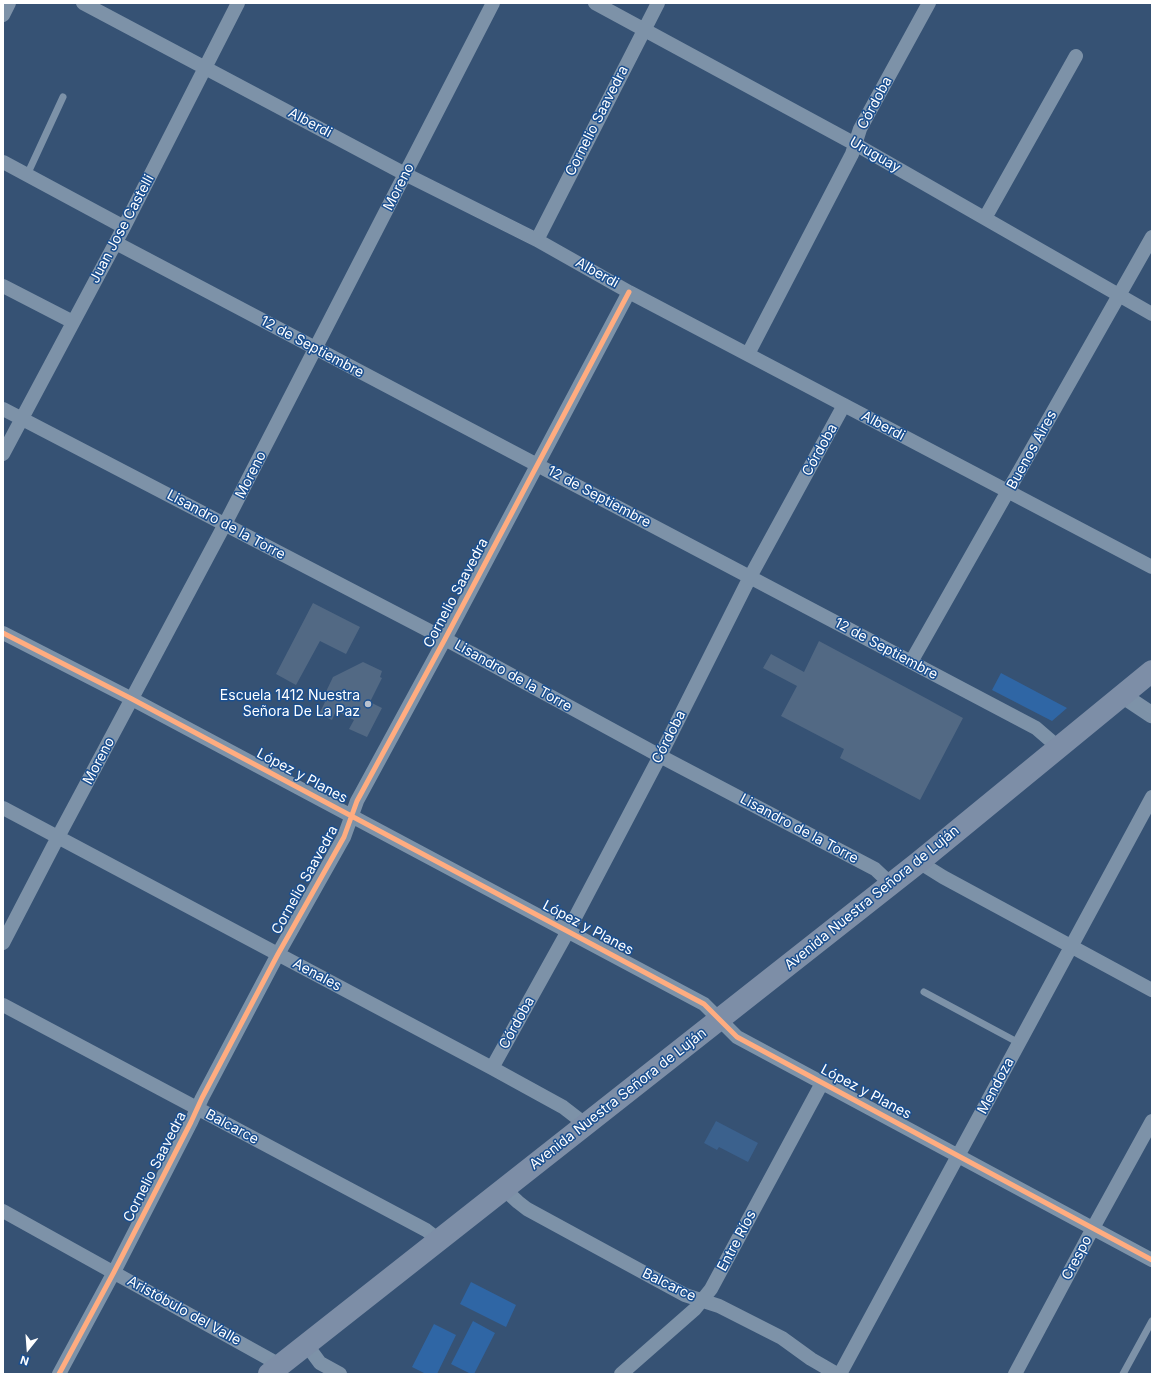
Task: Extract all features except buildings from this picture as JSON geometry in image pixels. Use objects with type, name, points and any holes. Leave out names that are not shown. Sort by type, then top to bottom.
[{"type":"main road","name":"Avenida Nuestra Señora de Luján","points":[[274,1370],[505,1190],[585,1124],[920,862],[1152,671]]},
{"type":"street","points":[[3,15],[9,3]]},
{"type":"street","name":"Juan Jose Castelli","points":[[3,454],[116,243],[238,3]]},
{"type":"street","name":"Moreno","points":[[3,943],[225,524],[493,3]]},
{"type":"street","name":"Uruguay","points":[[595,3],[855,144],[1152,314]]},
{"type":"street","name":"Cornelio Saavedra","points":[[537,240],[658,3]]},
{"type":"street","name":"Córdoba","points":[[748,354],[852,154],[860,129],[929,3]]},
{"type":"street","name":"Alberdi","points":[[86,4],[405,174],[537,240],[629,292],[1152,567]]},
{"type":"street","points":[[985,218],[1076,56]]},
{"type":"street","points":[[3,162],[124,227]]},
{"type":"street","name":"Buenos Aires","points":[[911,662],[1152,237]]},
{"type":"street","name":"12 de Septiembre","points":[[116,243],[1036,728],[1058,747]]},
{"type":"street","points":[[3,286],[73,322]]},
{"type":"street","name":"Cornelio Saavedra","points":[[59,1374],[114,1272],[278,954],[344,837],[357,801],[538,465],[629,292]]},
{"type":"street","name":"Córdoba","points":[[492,1068],[568,931],[660,756],[750,577],[844,406]]},
{"type":"street","name":"Lisandro de la Torre","points":[[3,409],[445,639],[660,756],[875,869],[891,884]]},
{"type":"street","name":"López y Planes","points":[[3,633],[132,699],[704,1004],[737,1037],[1152,1260]]},
{"type":"street","points":[[1122,696],[1152,715]]},
{"type":"street","name":"Mendoza","points":[[838,1374],[959,1155],[1152,797]]},
{"type":"street","name":"Aenales","points":[[3,808],[492,1068],[563,1107],[585,1124]]},
{"type":"street","points":[[920,862],[943,877],[1152,990]]},
{"type":"street","name":"Balcarce","points":[[3,1005],[426,1230],[439,1240]]},
{"type":"street","name":"Entre Ríos","points":[[620,1374],[695,1309],[711,1289],[822,1083]]},
{"type":"street","name":"Crespo","points":[[1015,1374],[1093,1228],[1152,1124]]},
{"type":"street","name":"Balcarce","points":[[505,1190],[527,1209],[684,1295],[720,1306],[782,1338],[811,1359],[838,1374]]},
{"type":"street","name":"Aristóbulo del Valle","points":[[3,1211],[114,1272],[274,1370]]},
{"type":"street","points":[[306,1344],[320,1363],[340,1374]]},
{"type":"lane","points":[[27,175],[63,97]]},
{"type":"lane","points":[[924,992],[1019,1043]]},
{"type":"lane","points":[[1123,1374],[1152,1321]]},
{"type":"shaded area","points":[[1001,673],[1067,708],[1052,721],[992,690]]},
{"type":"shaded area","points":[[716,1121],[758,1143],[748,1162],[719,1147],[717,1150],[704,1143]]},
{"type":"shaded area","points":[[471,1282],[516,1305],[506,1327],[460,1304]]},
{"type":"shaded area","points":[[473,1321],[495,1333],[474,1374],[471,1374],[451,1364]]},
{"type":"shaded area","points":[[434,1324],[456,1335],[437,1374],[426,1374],[412,1367]]},
{"type":"cycle path","points":[[59,1374],[114,1272],[202,1098],[278,954],[344,837],[357,801],[445,639],[629,292]]},
{"type":"cycle path","points":[[3,633],[132,699],[704,1004],[737,1037],[1152,1260]]},
{"type":"place","name":"Escuela 1412 Nuestra Señora De La Paz","points":[[368,704]]}]
